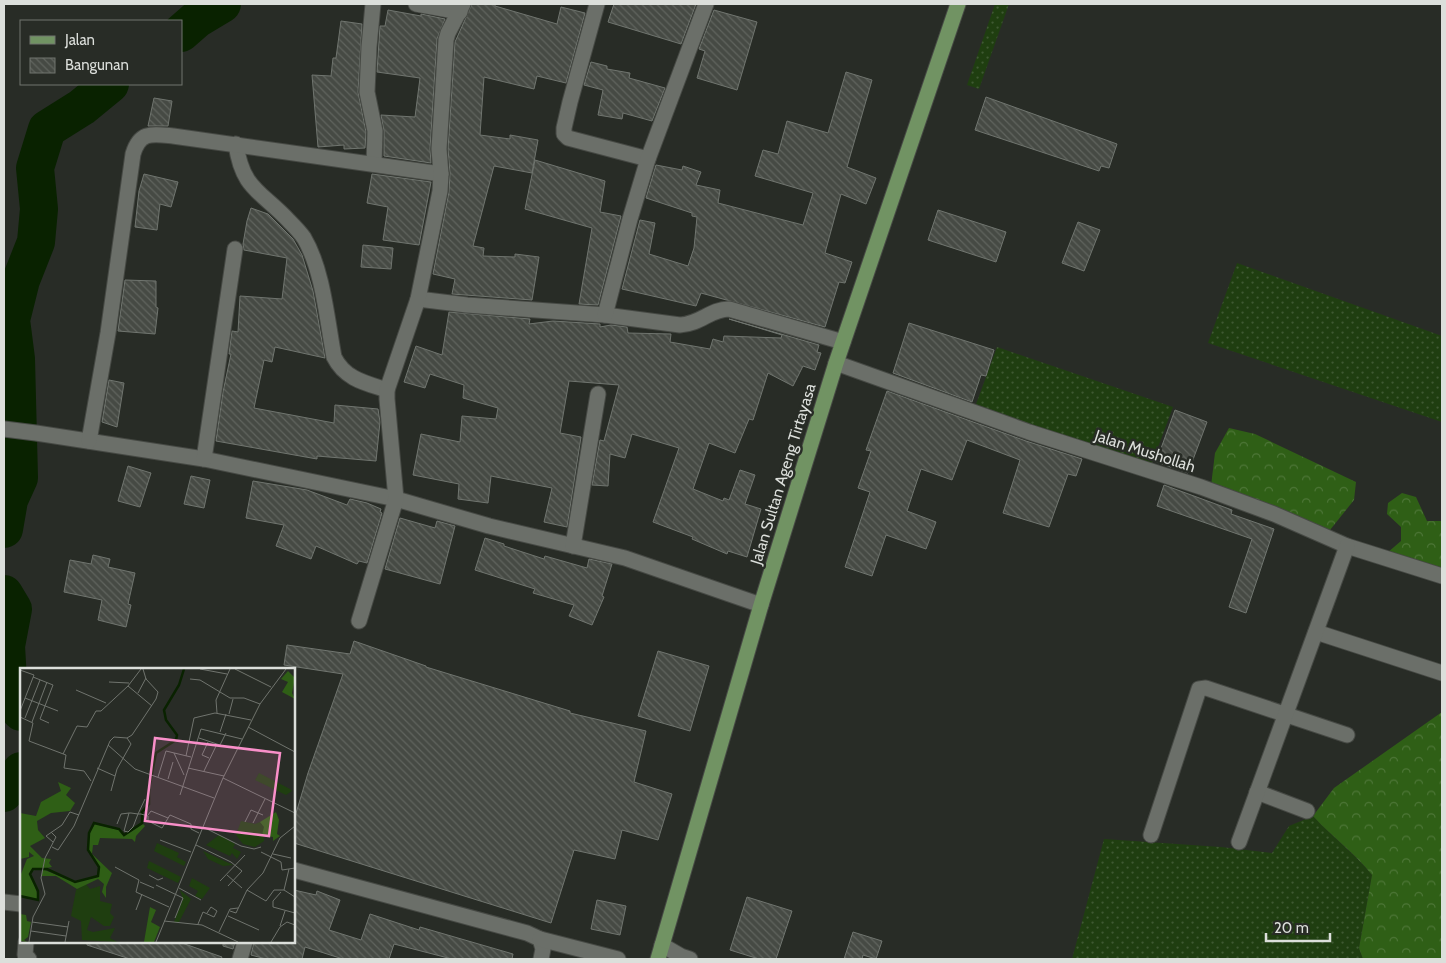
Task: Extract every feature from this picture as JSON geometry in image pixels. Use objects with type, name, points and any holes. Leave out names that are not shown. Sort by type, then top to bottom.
[{"type":"main road","name":"Jalan Sultan Ageng Tirtayasa","points":[[660,952],[762,605],[836,363],[958,4]]},
{"type":"street","points":[[373,4],[367,92],[375,131],[374,164]]},
{"type":"street","points":[[359,621],[396,499],[386,399],[387,390],[418,299],[440,191],[439,149],[446,40],[461,8],[416,4]]},
{"type":"street","points":[[597,4],[570,102],[564,134],[568,138],[648,159]]},
{"type":"street","points":[[605,315],[648,159],[706,4]]},
{"type":"street","points":[[89,441],[108,333],[133,154],[136,145],[141,139],[148,134],[158,134],[441,174]]},
{"type":"street","points":[[236,144],[239,162],[244,175],[252,186],[302,235],[311,251],[318,272],[334,357],[339,366],[348,375],[387,390]]},
{"type":"street","points":[[204,459],[235,249]]},
{"type":"street","points":[[418,299],[467,306],[605,315],[680,325],[691,325],[699,322],[712,312],[720,309],[729,309],[843,342]]},
{"type":"street","name":"Jalan Mushollah","points":[[836,363],[1029,432],[1200,487],[1274,514],[1347,546],[1442,576]]},
{"type":"street","points":[[572,546],[598,394]]},
{"type":"street","points":[[4,430],[36,433],[204,459],[396,499],[489,526],[625,558],[762,605]]},
{"type":"street","points":[[1239,842],[1347,546]]},
{"type":"street","points":[[1316,632],[1442,673]]},
{"type":"street","points":[[1151,834],[1199,689],[1206,688],[1347,735]]},
{"type":"street","points":[[1257,792],[1307,810]]},
{"type":"street","points":[[295,870],[618,959]]},
{"type":"street","points":[[540,939],[543,949],[541,959]]},
{"type":"street","points":[[26,943],[25,955],[29,959]]},
{"type":"street","points":[[240,959],[245,943]]},
{"type":"street","points":[[660,952],[686,958]]},
{"type":"green space","points":[[995,4],[1009,4],[979,89],[967,85]]},
{"type":"green space","points":[[1237,263],[1442,336],[1442,422],[1208,343]]},
{"type":"green space","points":[[997,347],[1173,407],[1151,466],[975,407]]},
{"type":"green space","points":[[1229,428],[1255,434],[1356,482],[1354,500],[1330,530],[1211,486],[1215,453]]},
{"type":"green space","points":[[1402,493],[1416,497],[1427,521],[1442,521],[1442,568],[1387,553],[1401,541],[1401,527],[1387,514],[1388,503]]},
{"type":"green space","points":[[1442,712],[1442,959],[1363,959],[1359,948],[1372,875],[1313,816],[1334,788]]},
{"type":"green space","points":[[1313,816],[1372,875],[1359,948],[1363,959],[1072,959],[1104,839],[1221,847],[1272,853],[1289,826]]},
{"type":"building","points":[[472,4],[495,4],[495,6],[557,24],[561,7],[585,13],[566,83],[537,76],[534,89],[484,77],[480,135],[510,139],[510,135],[538,140],[532,173],[494,166],[473,246],[484,248],[483,256],[515,257],[515,254],[539,257],[532,300],[452,294],[455,279],[433,274],[449,192],[448,149],[455,42]]},
{"type":"building","points":[[614,4],[696,4],[681,44],[608,22]]},
{"type":"building","points":[[388,10],[445,19],[437,39],[430,149],[431,163],[384,156],[384,131],[381,115],[415,117],[420,78],[377,72],[380,26],[385,26]]},
{"type":"building","points":[[714,10],[757,22],[737,90],[697,78],[705,51],[699,49]]},
{"type":"building","points":[[341,21],[362,24],[358,92],[366,132],[365,148],[344,149],[344,145],[318,147],[312,75],[331,76],[333,58],[336,58]]},
{"type":"building","points":[[591,62],[607,66],[607,69],[630,73],[629,78],[665,88],[652,121],[623,113],[622,119],[598,115],[603,90],[584,85]]},
{"type":"building","points":[[846,72],[872,80],[847,167],[876,178],[866,204],[841,194],[825,253],[852,262],[845,283],[839,282],[825,327],[701,293],[696,306],[622,289],[640,220],[655,223],[649,254],[688,266],[694,248],[697,217],[692,216],[692,213],[646,198],[656,165],[682,170],[683,166],[701,172],[696,185],[720,190],[718,203],[803,225],[813,193],[755,176],[763,150],[778,154],[787,121],[828,133]]},
{"type":"building","points":[[986,97],[1117,144],[1109,168],[1101,166],[1099,171],[975,130]]},
{"type":"building","points":[[154,98],[172,101],[168,126],[148,126]]},
{"type":"building","points":[[535,160],[605,181],[600,212],[621,216],[598,305],[579,304],[592,228],[525,209]]},
{"type":"building","points":[[144,174],[178,182],[171,207],[160,204],[157,230],[135,227],[139,191]]},
{"type":"building","points":[[372,174],[431,182],[419,245],[383,240],[388,207],[367,203]]},
{"type":"building","points":[[251,208],[268,214],[293,239],[302,255],[313,291],[325,358],[275,347],[272,362],[264,360],[254,408],[334,423],[335,405],[378,409],[380,422],[376,461],[317,456],[317,459],[216,441],[231,354],[229,354],[232,331],[238,332],[240,296],[282,299],[287,258],[244,250],[243,244]]},
{"type":"building","points":[[938,210],[1006,232],[996,262],[928,240]]},
{"type":"building","points":[[1078,222],[1100,230],[1084,271],[1062,263]]},
{"type":"building","points":[[363,245],[393,248],[391,269],[361,267]]},
{"type":"building","points":[[125,280],[156,281],[156,307],[158,308],[155,334],[118,331]]},
{"type":"building","points":[[449,312],[530,319],[529,324],[553,321],[600,324],[600,327],[611,325],[627,327],[628,333],[671,334],[670,342],[710,349],[713,339],[723,342],[724,336],[781,338],[782,335],[729,319],[819,345],[817,352],[821,353],[815,370],[803,366],[793,386],[768,373],[753,420],[749,419],[735,453],[709,443],[693,489],[723,501],[724,498],[729,500],[740,470],[755,475],[745,504],[761,509],[747,557],[728,551],[727,554],[692,539],[693,537],[653,522],[679,448],[632,434],[625,458],[610,454],[608,486],[592,485],[600,440],[604,441],[619,385],[569,381],[560,433],[581,437],[567,527],[544,522],[552,488],[491,476],[488,503],[458,499],[459,484],[413,475],[421,434],[460,442],[462,416],[496,419],[498,408],[463,398],[464,385],[430,374],[425,388],[404,382],[416,346],[442,355]]},
{"type":"building","points":[[909,323],[994,350],[986,376],[981,375],[972,402],[893,373]]},
{"type":"building","points":[[109,380],[124,383],[117,427],[102,422]]},
{"type":"building","points":[[887,391],[1082,459],[1076,476],[1068,474],[1049,527],[1003,513],[1020,460],[967,440],[952,480],[921,469],[907,511],[936,522],[926,549],[886,535],[872,576],[845,567],[870,492],[858,488],[871,451],[866,450]]},
{"type":"building","points":[[1175,410],[1207,422],[1188,473],[1156,462]]},
{"type":"building","points":[[128,466],[151,473],[140,507],[118,501]]},
{"type":"building","points":[[191,476],[210,480],[204,508],[184,504]]},
{"type":"building","points":[[253,481],[307,490],[347,505],[350,499],[381,509],[380,512],[382,513],[367,563],[359,561],[357,564],[316,546],[311,559],[276,546],[284,525],[246,518]]},
{"type":"building","points":[[1164,485],[1232,510],[1231,514],[1274,529],[1246,613],[1229,607],[1252,539],[1157,506]]},
{"type":"building","points":[[400,518],[435,528],[437,521],[455,526],[440,584],[385,569]]},
{"type":"building","points":[[485,538],[544,559],[545,556],[587,568],[589,559],[612,564],[602,596],[604,597],[592,625],[569,616],[574,605],[533,593],[535,589],[475,570]]},
{"type":"building","points":[[93,555],[110,559],[108,567],[135,573],[128,604],[131,605],[126,627],[98,620],[102,600],[64,592],[70,560],[91,564]]},
{"type":"building","points":[[354,641],[426,667],[570,711],[570,713],[646,731],[634,782],[672,794],[658,840],[622,830],[615,859],[574,850],[551,923],[295,843],[295,817],[308,773],[343,674],[284,665],[287,645],[350,654]]},
{"type":"building","points":[[658,651],[709,666],[690,731],[638,716]]},
{"type":"building","points":[[295,890],[316,895],[317,891],[340,900],[329,930],[361,940],[370,914],[419,930],[420,927],[513,954],[512,959],[452,959],[394,944],[389,959],[343,959],[305,947],[302,959],[266,959],[251,955],[254,943],[295,943]]},
{"type":"building","points":[[747,897],[792,911],[776,959],[759,959],[730,950]]},
{"type":"building","points":[[597,900],[626,906],[620,935],[591,929]]},
{"type":"building","points":[[853,932],[882,941],[876,959],[863,955],[862,959],[844,959]]},
{"type":"building","points":[[87,943],[182,943],[222,957],[221,959],[130,959],[87,945]]},
{"type":"building","points":[[223,943],[235,943],[233,949],[223,946]]},
{"type":"waterway","points":[[182,32],[197,19],[222,4]]},
{"type":"waterway","points":[[4,529],[9,500],[19,478],[16,359],[11,320],[21,280],[36,242],[39,209],[35,168],[47,129],[82,107],[109,85]]},
{"type":"waterway","points":[[4,594],[13,609],[6,646],[8,680],[20,710]]},
{"type":"waterway","points":[[4,793],[20,772]]}]
